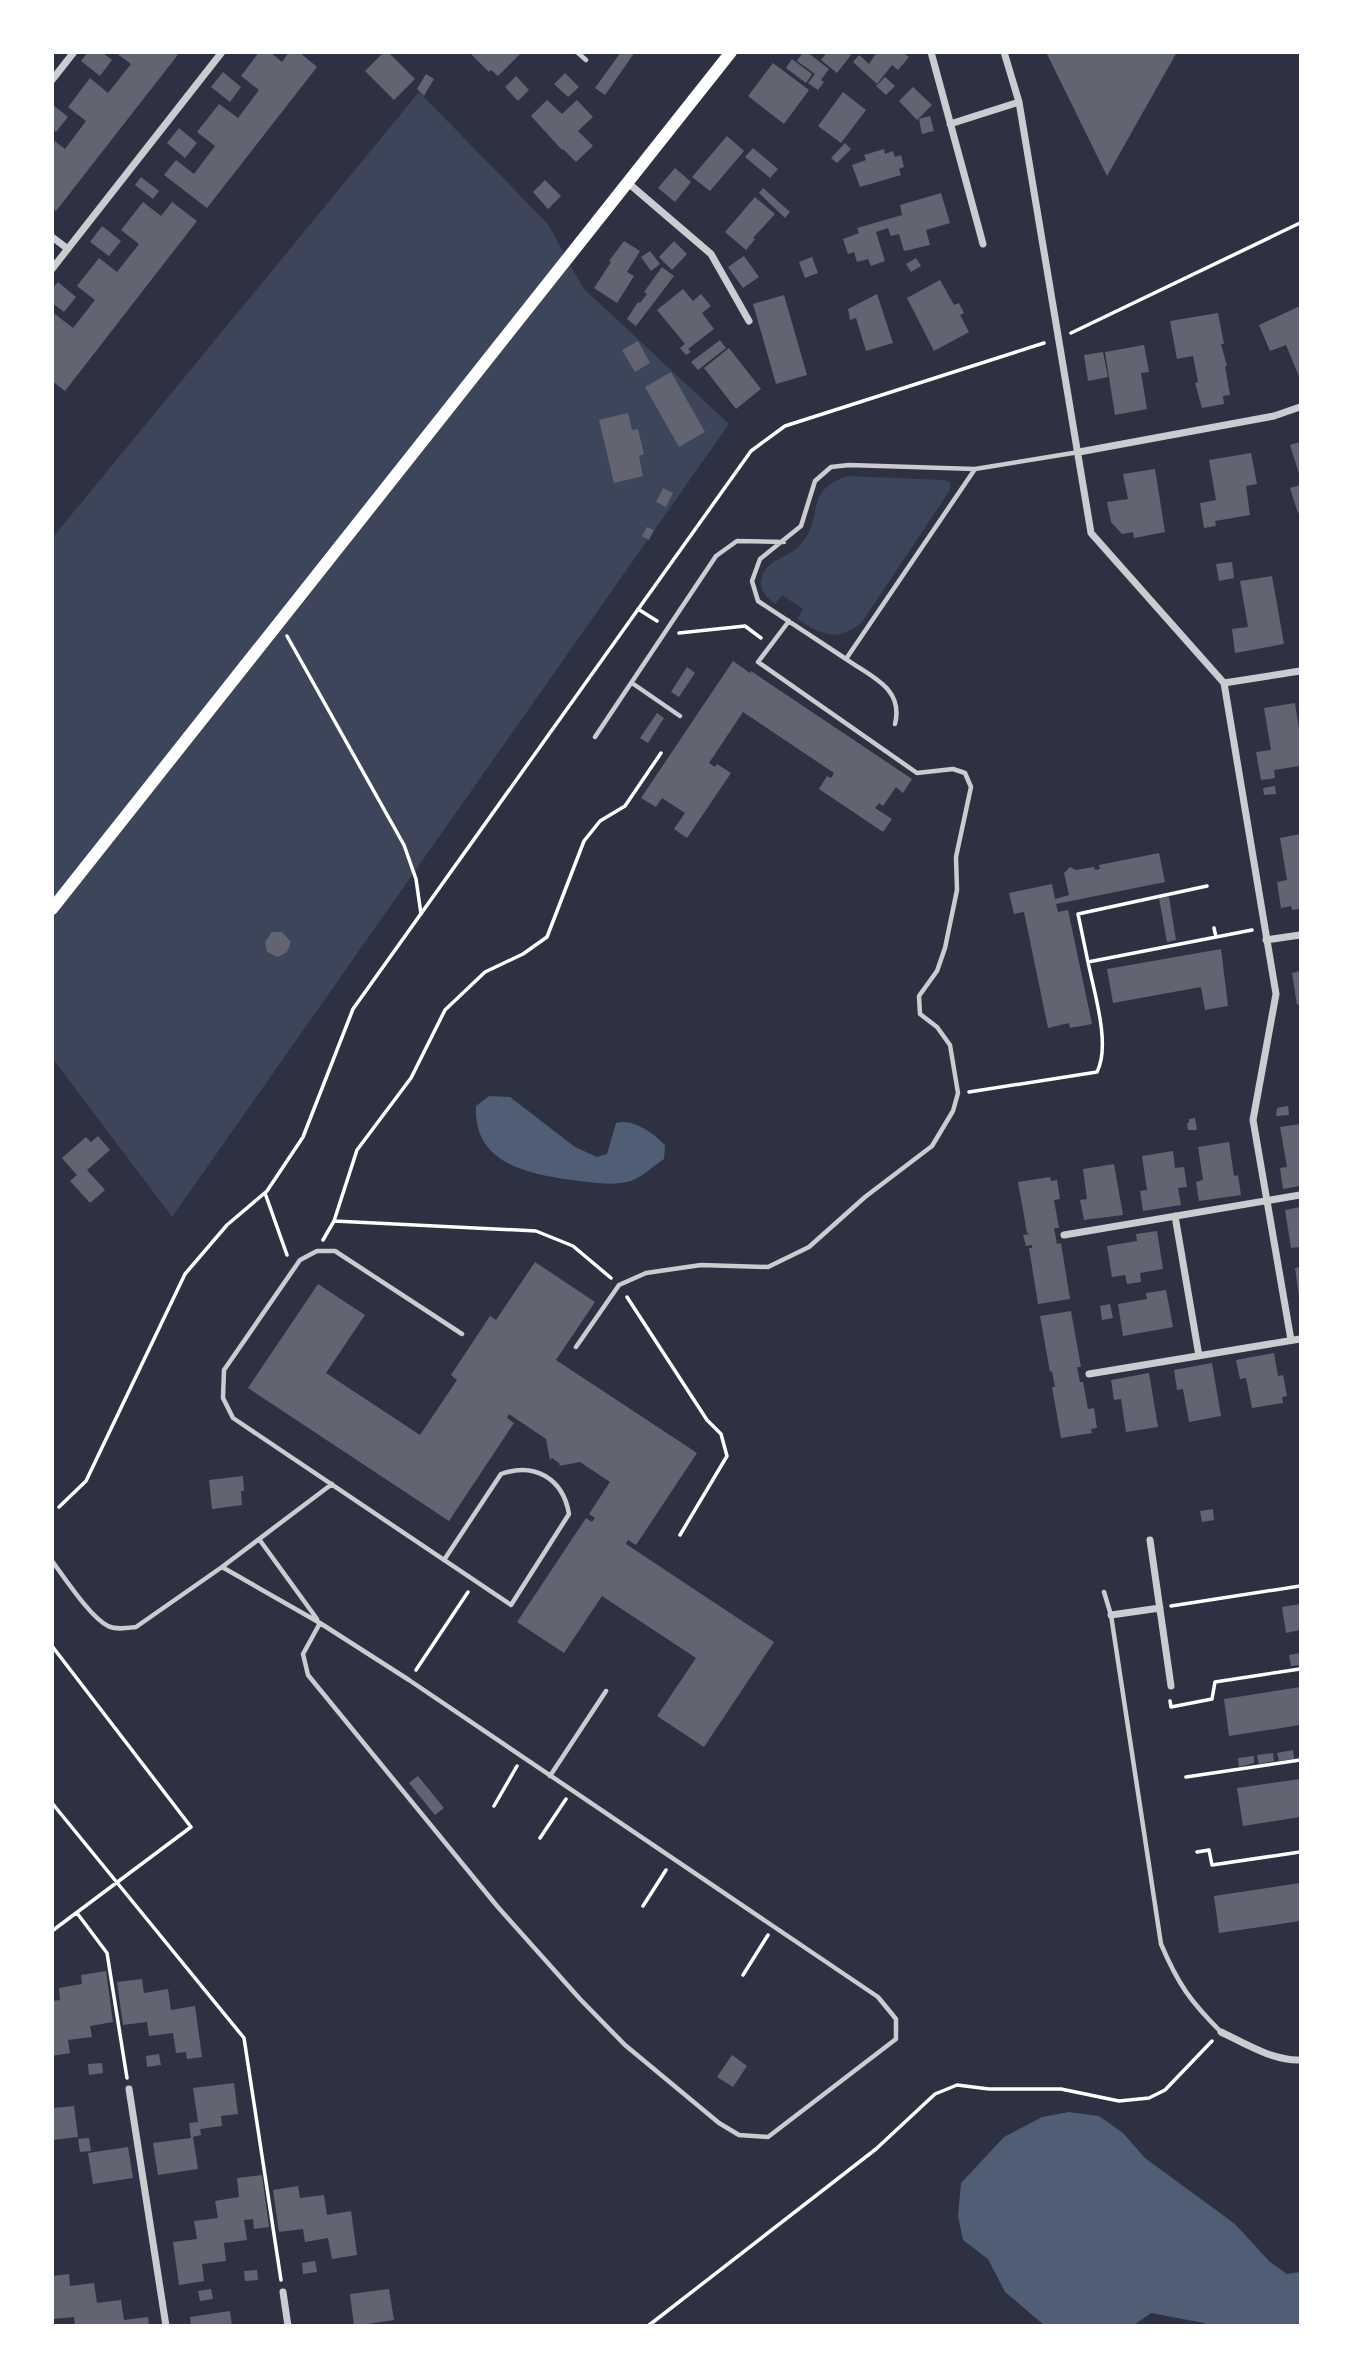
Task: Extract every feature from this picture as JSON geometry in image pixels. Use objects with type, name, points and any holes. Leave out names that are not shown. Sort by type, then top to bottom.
[{"type":"main road","points":[[52,909],[731,52]]},
{"type":"street","points":[[52,80],[74,52]]},
{"type":"street","points":[[52,269],[222,52]]},
{"type":"street","points":[[931,52],[983,244]]},
{"type":"street","points":[[1004,52],[1019,102],[1091,533],[1224,683],[1276,994],[1254,1120],[1292,1340]]},
{"type":"street","points":[[950,124],[1019,102]]},
{"type":"street","points":[[627,182],[711,254],[749,321]]},
{"type":"street","points":[[52,237],[68,249]]},
{"type":"street","points":[[1079,452],[1274,416],[1300,407]]},
{"type":"street","points":[[1224,683],[1300,671]]},
{"type":"street","points":[[1266,940],[1300,935]]},
{"type":"street","points":[[1064,1235],[1300,1195]]},
{"type":"street","points":[[1175,1216],[1199,1356]]},
{"type":"street","points":[[1089,1374],[1300,1339]]},
{"type":"street","points":[[1150,1540],[1171,1686]]},
{"type":"street","points":[[1111,1615],[1160,1608]]},
{"type":"street","points":[[1220,2032],[1256,2049],[1300,2060]]},
{"type":"street","points":[[128,2089],[166,2326]]},
{"type":"street","points":[[283,2292],[288,2326]]},
{"type":"lane","points":[[577,52],[586,60]]},
{"type":"lane","points":[[895,724],[898,710],[895,698],[888,689],[758,601],[752,581],[760,559],[801,526],[815,481],[831,467],[849,465],[975,469],[1079,452]]},
{"type":"lane","points":[[846,659],[975,469]]},
{"type":"lane","points":[[595,737],[716,556],[737,541],[784,542]]},
{"type":"lane","points":[[576,1347],[619,1285],[646,1273],[701,1265],[768,1267],[809,1247],[865,1197],[932,1146],[953,1111],[958,1093],[950,1045],[937,1027],[920,1014],[919,996],[937,971],[945,948],[957,890],[956,857],[971,787],[965,773],[953,769],[917,773],[758,662],[789,621]]},
{"type":"lane","points":[[632,683],[680,716]]},
{"type":"lane","points":[[444,1560],[500,1474],[515,1469],[533,1469],[559,1487],[569,1514],[510,1605],[233,1418],[223,1398],[224,1370],[300,1260],[317,1251],[335,1251],[462,1334]]},
{"type":"lane","points":[[52,1561],[88,1609],[108,1626],[136,1627],[222,1567],[332,1484]]},
{"type":"lane","points":[[259,1539],[320,1622]]},
{"type":"lane","points":[[222,1567],[320,1622],[409,1680],[878,1997],[896,2019],[896,2039],[768,2137],[739,2135],[709,2115],[607,2027],[497,1906],[308,1675],[303,1654],[320,1622]]},
{"type":"lane","points":[[1104,1592],[1111,1615],[1161,1944],[1174,1974],[1193,2004],[1220,2032]]},
{"type":"lane","points":[[550,1776],[606,1691]]},
{"type":"path","points":[[59,1507],[86,1481],[185,1274],[227,1225],[265,1194],[303,1137],[354,1009],[751,451],[785,425],[1060,339],[1300,223]]},
{"type":"path","points":[[638,609],[668,627]]},
{"type":"path","points":[[279,622],[404,845],[415,879],[421,914]]},
{"type":"path","points":[[681,633],[745,626],[771,645]]},
{"type":"path","points":[[317,1251],[334,1221],[357,1150],[411,1078],[445,1010],[485,972],[523,954],[547,937],[584,841],[600,821],[625,806],[661,753]]},
{"type":"path","points":[[958,1093],[1097,1072],[1102,1061],[1101,1036],[1078,914],[1207,886]]},
{"type":"path","points":[[1214,928],[1216,937]]},
{"type":"path","points":[[1088,962],[1264,928]]},
{"type":"path","points":[[265,1194],[293,1270]]},
{"type":"path","points":[[409,1680],[475,1581]]},
{"type":"path","points":[[1160,1608],[1300,1586]]},
{"type":"path","points":[[52,1646],[191,1827],[52,1931]]},
{"type":"path","points":[[1174,1705],[1212,1699],[1215,1682],[1300,1669]]},
{"type":"path","points":[[494,1806],[522,1757]]},
{"type":"path","points":[[1186,1777],[1300,1760]]},
{"type":"path","points":[[540,1838],[572,1790]]},
{"type":"path","points":[[52,1803],[244,2038],[283,2292]]},
{"type":"path","points":[[1196,1852],[1209,1850],[1212,1865],[1300,1852]]},
{"type":"path","points":[[643,1906],[673,1859]]},
{"type":"path","points":[[77,1913],[107,1953],[128,2089]]},
{"type":"path","points":[[743,1975],[773,1927]]},
{"type":"path","points":[[648,2326],[876,2149],[935,2094],[957,2085],[989,2089],[1061,2089],[1119,2101],[1149,2098],[1173,2084],[1220,2032]]},
{"type":"shaded area","points":[[419,92],[548,224],[583,288],[729,424],[172,1217],[53,1059],[53,537]]},
{"type":"shaded area","points":[[848,476],[944,480],[950,483],[950,490],[862,622],[845,633],[822,633],[797,619],[803,609],[782,595],[775,604],[769,599],[761,582],[769,566],[797,548],[809,533],[817,504],[825,488]]},
{"type":"shaded area","points":[[489,1096],[510,1097],[575,1147],[597,1157],[607,1154],[616,1123],[636,1125],[649,1131],[665,1145],[664,1159],[636,1179],[614,1184],[592,1183],[521,1169],[493,1153],[483,1141],[477,1125],[476,1106]]},
{"type":"shaded area","points":[[1069,2112],[1099,2116],[1123,2133],[1145,2158],[1235,2224],[1269,2261],[1287,2274],[1300,2272],[1300,2325],[1207,2325],[1151,2313],[1134,2325],[1044,2325],[1005,2292],[988,2259],[963,2240],[958,2216],[961,2183],[1004,2137],[1042,2117]]},
{"type":"building","points":[[88,52],[102,52],[112,60],[100,76],[81,61]]},
{"type":"building","points":[[115,52],[180,52],[56,211],[52,208],[52,139],[65,149],[86,121],[68,107],[90,78],[108,93],[131,64]]},
{"type":"building","points":[[259,52],[270,52],[282,62],[289,52],[299,52],[317,67],[207,208],[164,175],[176,160],[194,174],[215,146],[197,132],[219,104],[238,118],[259,90],[241,76]]},
{"type":"building","points":[[384,52],[388,52],[415,79],[394,100],[365,71]]},
{"type":"building","points":[[621,52],[635,52],[605,95],[595,88]]},
{"type":"building","points":[[803,52],[807,52],[829,69],[818,90],[808,83],[815,74],[797,61]]},
{"type":"building","points":[[827,52],[849,52],[851,55],[837,73],[821,60]]},
{"type":"building","points":[[877,52],[903,52],[909,57],[898,70],[892,65],[877,84],[853,62],[859,55],[869,64]]},
{"type":"building","points":[[1046,52],[1177,52],[1107,176]]},
{"type":"building","points":[[471,54],[520,54],[498,76],[491,70],[489,72]]},
{"type":"building","points":[[792,59],[812,74],[806,83],[786,68]]},
{"type":"building","points":[[773,63],[809,90],[784,124],[748,96]]},
{"type":"building","points":[[223,72],[241,87],[230,102],[211,87]]},
{"type":"building","points":[[565,73],[579,87],[568,97],[554,84]]},
{"type":"building","points":[[426,74],[434,79],[424,96],[417,89]]},
{"type":"building","points":[[516,76],[529,90],[518,101],[505,87]]},
{"type":"building","points":[[885,77],[895,86],[886,95],[876,86]]},
{"type":"building","points":[[913,87],[932,105],[917,120],[899,101]]},
{"type":"building","points":[[843,92],[866,110],[841,143],[818,126]]},
{"type":"building","points":[[547,100],[562,114],[577,100],[593,117],[578,131],[593,146],[576,162],[531,116]]},
{"type":"building","points":[[52,104],[68,117],[56,132],[52,129]]},
{"type":"building","points":[[930,116],[934,131],[922,134],[919,119]]},
{"type":"building","points":[[179,128],[197,143],[185,158],[167,143]]},
{"type":"building","points":[[727,136],[744,151],[710,191],[692,177]]},
{"type":"building","points":[[845,143],[851,149],[837,163],[831,158]]},
{"type":"building","points":[[753,148],[778,169],[770,178],[745,157]]},
{"type":"building","points":[[884,149],[885,154],[893,151],[895,157],[901,155],[904,167],[899,169],[901,175],[860,187],[852,165],[866,160],[864,155]]},
{"type":"building","points":[[675,168],[691,182],[675,202],[658,188]]},
{"type":"building","points":[[141,177],[159,191],[153,199],[135,185]]},
{"type":"building","points":[[545,180],[561,196],[548,209],[533,192]]},
{"type":"building","points":[[763,188],[790,212],[785,218],[759,193]]},
{"type":"building","points":[[941,193],[950,223],[926,230],[930,245],[904,251],[899,234],[891,236],[888,228],[876,232],[885,261],[871,266],[868,259],[857,262],[854,252],[848,254],[843,239],[859,233],[857,228],[902,215],[900,205]]},
{"type":"building","points":[[755,197],[775,214],[746,250],[725,232]]},
{"type":"building","points":[[143,202],[161,216],[172,202],[197,221],[65,391],[52,381],[52,317],[55,314],[73,328],[95,300],[77,286],[99,258],[117,272],[139,244],[121,230]]},
{"type":"building","points":[[102,226],[121,241],[109,256],[90,242]]},
{"type":"building","points":[[624,241],[640,251],[627,272],[634,276],[617,303],[594,288]]},
{"type":"building","points":[[674,241],[687,254],[672,270],[659,257]]},
{"type":"building","points":[[650,251],[660,264],[651,271],[641,257]]},
{"type":"building","points":[[744,256],[759,277],[743,288],[728,267]]},
{"type":"building","points":[[812,257],[818,273],[805,278],[799,262]]},
{"type":"building","points":[[916,258],[921,266],[911,272],[906,264]]},
{"type":"building","points":[[662,267],[674,276],[636,326],[627,319],[647,294],[644,292]]},
{"type":"building","points":[[940,280],[954,305],[959,303],[964,313],[960,315],[969,332],[934,351],[907,298]]},
{"type":"building","points":[[58,282],[76,297],[64,312],[52,303],[52,289]]},
{"type":"building","points":[[683,289],[693,301],[701,294],[711,306],[702,313],[714,329],[688,349],[691,352],[686,355],[680,348],[685,344],[657,310]]},
{"type":"building","points":[[877,294],[893,343],[866,351],[856,318],[850,320],[848,309]]},
{"type":"building","points":[[784,295],[807,375],[776,384],[753,304]]},
{"type":"building","points":[[1300,306],[1300,379],[1286,345],[1270,351],[1259,325]]},
{"type":"building","points":[[1218,313],[1230,395],[1223,396],[1224,404],[1202,408],[1195,383],[1198,382],[1193,356],[1177,359],[1170,321]]},
{"type":"building","points":[[720,340],[726,348],[698,370],[691,362]]},
{"type":"building","points":[[638,341],[650,363],[635,372],[622,350]]},
{"type":"building","points":[[1144,345],[1149,372],[1141,373],[1147,409],[1115,415],[1105,352]]},
{"type":"building","points":[[729,348],[761,389],[736,409],[704,368]]},
{"type":"building","points":[[1103,352],[1108,377],[1088,381],[1084,355]]},
{"type":"building","points":[[671,372],[705,432],[679,447],[645,387]]},
{"type":"building","points":[[628,413],[632,430],[638,429],[644,454],[639,456],[643,476],[614,483],[599,420]]},
{"type":"building","points":[[1300,442],[1300,477],[1290,445]]},
{"type":"building","points":[[1251,453],[1257,484],[1246,486],[1250,515],[1215,521],[1216,526],[1204,528],[1200,503],[1216,500],[1209,460]]},
{"type":"building","points":[[1155,469],[1165,532],[1134,538],[1133,532],[1122,534],[1111,522],[1107,502],[1128,499],[1123,474]]},
{"type":"building","points":[[1300,485],[1300,512],[1298,513],[1290,488]]},
{"type":"building","points":[[663,488],[673,493],[666,507],[656,502]]},
{"type":"building","points":[[647,527],[654,530],[649,540],[642,536]]},
{"type":"building","points":[[1232,562],[1234,578],[1219,581],[1216,564]]},
{"type":"building","points":[[1272,576],[1284,644],[1235,653],[1232,629],[1248,627],[1240,581]]},
{"type":"building","points":[[733,661],[912,779],[903,793],[896,787],[883,806],[879,803],[875,808],[892,819],[883,832],[819,789],[827,776],[831,778],[834,773],[743,712],[709,763],[715,767],[717,764],[731,773],[687,838],[674,829],[685,813],[662,798],[656,807],[641,798]]},
{"type":"building","points":[[687,667],[695,673],[679,697],[671,692]]},
{"type":"building","points":[[1295,703],[1300,736],[1300,766],[1274,770],[1275,778],[1261,780],[1256,752],[1271,750],[1264,708]]},
{"type":"building","points":[[657,713],[664,718],[648,743],[640,738]]},
{"type":"building","points":[[1275,786],[1276,794],[1264,795],[1263,788]]},
{"type":"building","points":[[1300,834],[1300,909],[1292,910],[1291,906],[1281,908],[1277,882],[1287,880],[1280,838]]},
{"type":"building","points":[[1159,853],[1165,882],[1056,904],[1058,912],[1068,910],[1092,1024],[1070,1028],[1069,1023],[1048,1028],[1024,912],[1014,914],[1009,893],[1052,884],[1055,899],[1069,895],[1064,873],[1070,867],[1076,870],[1094,867],[1095,870],[1100,869],[1099,865]]},
{"type":"building","points":[[1169,897],[1176,940],[1167,942],[1159,898]]},
{"type":"building","points":[[272,932],[282,932],[291,942],[287,952],[278,957],[267,952],[265,942]]},
{"type":"building","points":[[1221,949],[1228,1006],[1205,1010],[1201,987],[1113,1003],[1107,969]]},
{"type":"building","points":[[1300,971],[1300,1004],[1297,1005],[1292,973]]},
{"type":"building","points":[[1288,1106],[1289,1115],[1276,1116],[1277,1108]]},
{"type":"building","points":[[1195,1118],[1197,1130],[1188,1130],[1189,1119]]},
{"type":"building","points":[[1300,1124],[1300,1186],[1283,1189],[1280,1168],[1287,1167],[1280,1127]]},
{"type":"building","points":[[98,1136],[110,1150],[87,1170],[105,1190],[90,1203],[70,1181],[77,1175],[62,1158],[86,1137],[91,1142]]},
{"type":"building","points":[[1229,1142],[1234,1176],[1238,1175],[1241,1195],[1199,1201],[1196,1182],[1203,1180],[1198,1147]]},
{"type":"building","points":[[1173,1151],[1175,1168],[1184,1167],[1187,1187],[1178,1188],[1181,1205],[1143,1211],[1140,1191],[1147,1190],[1142,1156]]},
{"type":"building","points":[[1114,1164],[1123,1215],[1084,1220],[1080,1200],[1087,1199],[1083,1169]]},
{"type":"building","points":[[1050,1177],[1051,1181],[1057,1180],[1060,1199],[1054,1200],[1059,1228],[1054,1228],[1057,1244],[1061,1243],[1070,1299],[1038,1304],[1029,1248],[1032,1248],[1032,1245],[1026,1246],[1023,1235],[1030,1234],[1027,1233],[1018,1182]]},
{"type":"building","points":[[1300,1207],[1300,1247],[1291,1248],[1285,1210]]},
{"type":"building","points":[[1157,1231],[1163,1269],[1140,1273],[1141,1282],[1127,1284],[1125,1275],[1112,1277],[1107,1246],[1137,1241],[1136,1234]]},
{"type":"building","points":[[535,1262],[595,1302],[556,1360],[697,1453],[636,1545],[628,1540],[626,1544],[774,1642],[704,1747],[657,1716],[696,1658],[602,1596],[564,1653],[517,1622],[586,1518],[592,1522],[595,1518],[589,1514],[610,1482],[580,1462],[559,1466],[552,1458],[550,1460],[546,1439],[509,1414],[507,1418],[514,1423],[449,1521],[248,1388],[318,1284],[365,1315],[326,1373],[420,1435],[457,1380],[451,1375],[490,1316],[496,1320]]},
{"type":"building","points":[[1300,1267],[1300,1296],[1299,1296],[1295,1268]]},
{"type":"building","points":[[1166,1290],[1173,1327],[1123,1336],[1118,1304],[1147,1299],[1146,1293]]},
{"type":"building","points":[[1110,1304],[1113,1318],[1102,1320],[1100,1306]]},
{"type":"building","points":[[1071,1311],[1081,1367],[1077,1367],[1080,1382],[1083,1382],[1088,1409],[1094,1408],[1097,1428],[1091,1429],[1092,1433],[1061,1438],[1052,1387],[1055,1387],[1040,1316]]},
{"type":"building","points":[[1274,1353],[1278,1376],[1283,1375],[1287,1396],[1282,1397],[1283,1403],[1252,1408],[1246,1378],[1240,1379],[1236,1360]]},
{"type":"building","points":[[1212,1363],[1221,1416],[1189,1422],[1183,1389],[1177,1390],[1174,1370]]},
{"type":"building","points":[[1149,1373],[1158,1427],[1126,1432],[1121,1399],[1114,1400],[1111,1380]]},
{"type":"building","points":[[243,1476],[242,1505],[212,1509],[209,1480]]},
{"type":"building","points":[[1213,1509],[1214,1520],[1202,1522],[1200,1511]]},
{"type":"building","points":[[1300,1604],[1300,1630],[1286,1633],[1282,1607]]},
{"type":"building","points":[[1300,1653],[1300,1665],[1291,1666],[1289,1655]]},
{"type":"building","points":[[1300,1687],[1300,1725],[1229,1736],[1224,1699]]},
{"type":"building","points":[[1293,1750],[1294,1759],[1279,1761],[1277,1753]]},
{"type":"building","points":[[1273,1753],[1274,1761],[1259,1764],[1257,1755]]},
{"type":"building","points":[[1254,1756],[1254,1763],[1239,1767],[1238,1758]]},
{"type":"building","points":[[418,1776],[444,1808],[435,1815],[409,1783]]},
{"type":"building","points":[[1300,1779],[1300,1817],[1243,1826],[1237,1788]]},
{"type":"building","points":[[1300,1883],[1300,1921],[1219,1933],[1214,1896]]},
{"type":"building","points":[[106,1971],[113,2022],[90,2026],[92,2037],[68,2040],[70,2053],[52,2056],[52,2001],[60,2000],[59,1988],[82,1984],[81,1975]]},
{"type":"building","points":[[142,1979],[144,1993],[168,1989],[171,2010],[195,2006],[202,2057],[187,2059],[186,2052],[176,2053],[173,2033],[149,2036],[147,2022],[123,2025],[117,1982]]},
{"type":"building","points":[[159,2054],[161,2065],[147,2067],[146,2056]]},
{"type":"building","points":[[732,2055],[747,2066],[733,2087],[717,2077]]},
{"type":"building","points":[[102,2063],[103,2073],[89,2075],[88,2064]]},
{"type":"building","points":[[234,2083],[238,2114],[221,2116],[222,2126],[200,2129],[201,2135],[193,2137],[198,2169],[158,2175],[153,2143],[191,2138],[189,2123],[198,2122],[193,2088]]},
{"type":"building","points":[[74,2106],[78,2137],[52,2140],[52,2108]]},
{"type":"building","points":[[89,2138],[91,2151],[80,2152],[78,2139]]},
{"type":"building","points":[[128,2147],[133,2178],[93,2184],[88,2153]]},
{"type":"building","points":[[262,2175],[269,2227],[254,2229],[253,2219],[244,2220],[247,2240],[224,2243],[226,2261],[202,2264],[204,2281],[179,2285],[173,2242],[197,2239],[194,2221],[218,2218],[215,2201],[239,2197],[237,2178]]},
{"type":"building","points":[[298,2186],[300,2198],[324,2195],[327,2215],[351,2211],[357,2255],[332,2259],[328,2238],[305,2242],[303,2229],[279,2232],[273,2190]]},
{"type":"building","points":[[315,2261],[317,2272],[303,2274],[302,2263]]},
{"type":"building","points":[[257,2270],[258,2280],[245,2281],[244,2271]]},
{"type":"building","points":[[69,2274],[70,2286],[94,2283],[97,2303],[121,2300],[124,2320],[148,2317],[149,2326],[75,2326],[74,2317],[52,2319],[52,2276]]},
{"type":"building","points":[[211,2289],[213,2299],[200,2301],[198,2291]]},
{"type":"building","points":[[389,2289],[394,2320],[354,2326],[350,2294]]},
{"type":"building","points":[[230,2311],[232,2326],[191,2326],[190,2317]]}]
